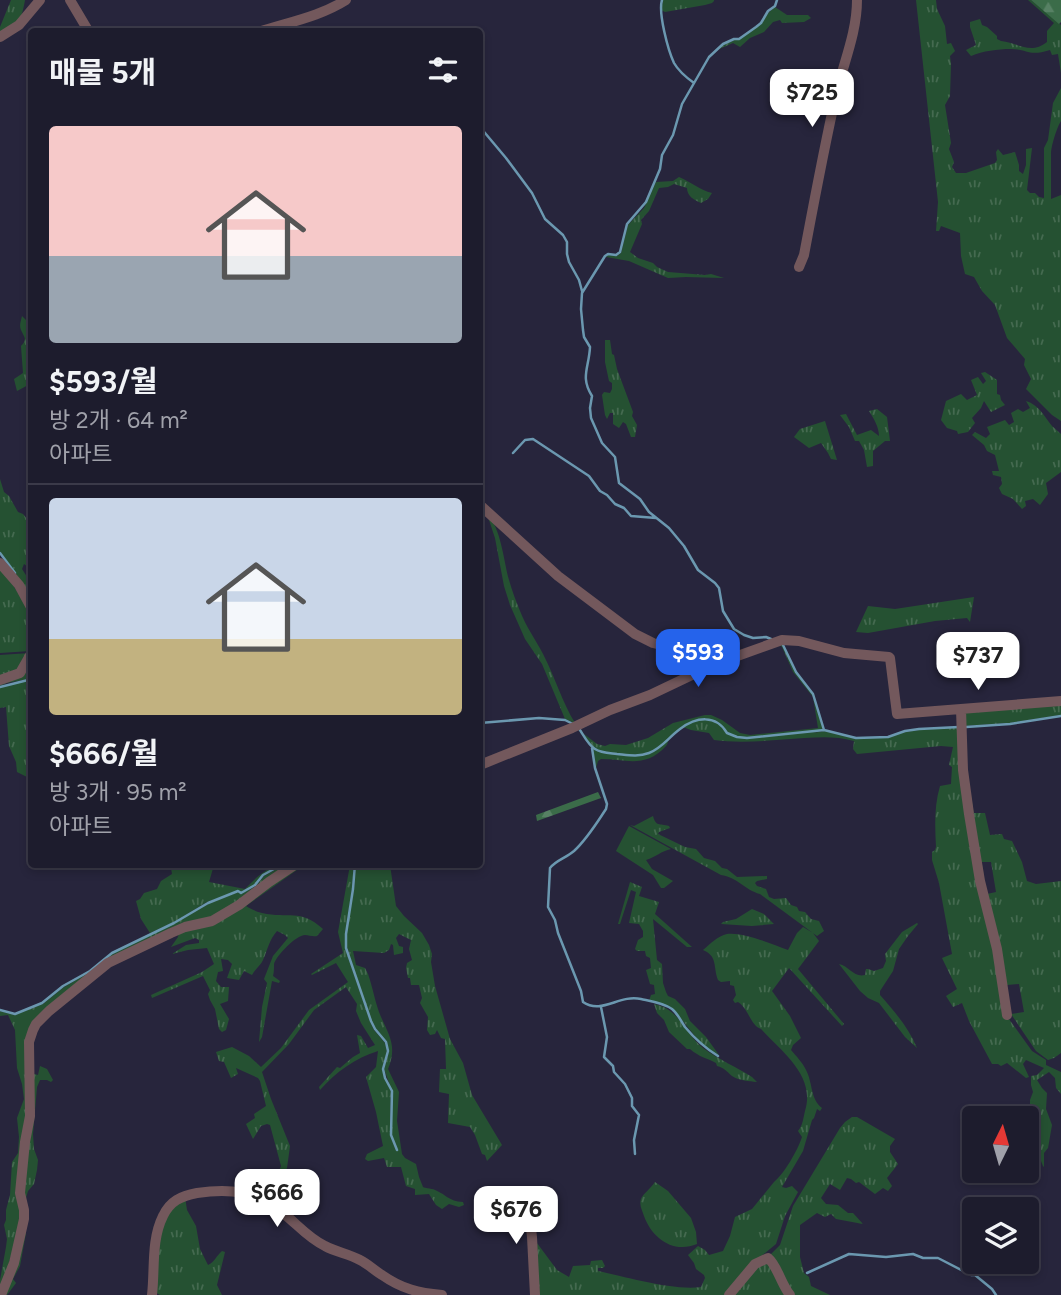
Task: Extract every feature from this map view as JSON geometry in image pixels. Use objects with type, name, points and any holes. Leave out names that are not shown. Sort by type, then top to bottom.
[{"type":"street","points":[[0,37],[19,25],[40,0]]},
{"type":"street","points":[[70,0],[87,28]]},
{"type":"street","points":[[273,28],[330,10],[346,0]]},
{"type":"street","points":[[799,267],[804,255],[827,137],[848,52],[856,0]]},
{"type":"street","points":[[483,508],[558,576],[635,634],[653,643],[727,659]]},
{"type":"street","points":[[0,563],[19,585],[28,602]]},
{"type":"street","points":[[483,764],[650,695],[727,659],[788,639],[844,653],[889,657],[897,714],[1061,702]]},
{"type":"street","points":[[0,680],[20,673],[28,659]]},
{"type":"street","points":[[961,709],[963,770],[969,814],[997,949],[1007,1015]]},
{"type":"street","points":[[1,1295],[14,1263],[24,1219],[20,1193],[30,1116],[29,1042],[36,1024],[108,963],[185,927],[212,921],[290,868]]},
{"type":"street","points":[[152,1295],[155,1241],[167,1208],[186,1195],[210,1191],[242,1192],[270,1203],[312,1239],[326,1247],[357,1258],[402,1287],[416,1292],[442,1295]]},
{"type":"street","points":[[527,1195],[534,1295]]},
{"type":"street","points":[[729,1295],[755,1264],[768,1258],[773,1262],[783,1286],[790,1295]]},
{"type":"green space","points":[[11,0],[25,0],[22,13],[15,25],[0,35],[0,27]]},
{"type":"green space","points":[[663,0],[714,1],[665,12],[661,10]]},
{"type":"green space","points":[[916,0],[936,0],[945,26],[947,44],[951,43],[955,51],[950,56],[950,96],[945,105],[951,143],[949,149],[954,162],[952,167],[956,173],[966,173],[995,163],[998,149],[1003,155],[1015,152],[1019,171],[1023,174],[1026,149],[1032,148],[1027,190],[1044,198],[1044,148],[1048,140],[1053,103],[1061,88],[1061,121],[1051,151],[1051,199],[1061,195],[1061,421],[1026,389],[1031,379],[1024,365],[1025,359],[1007,338],[995,305],[974,277],[965,274],[960,233],[941,226],[939,231],[936,231],[938,202]]},
{"type":"green space","points":[[1028,0],[1061,25],[1061,73],[1058,54],[1052,55],[1050,50],[1033,53],[1001,49],[971,56],[966,50],[976,45],[970,22],[980,19],[982,25],[1001,41],[1030,48],[1047,42],[1047,31],[1054,23]]},
{"type":"green space","points":[[1031,0],[1061,0],[1061,22],[1059,24]]},
{"type":"green space","points":[[775,7],[787,15],[808,15],[811,18],[804,22],[773,22],[764,32],[750,38],[740,47],[733,43],[717,50],[752,31]]},
{"type":"green space","points":[[679,177],[712,193],[701,203],[693,199],[687,188],[674,184],[659,188],[649,211],[641,220],[642,224],[630,252],[668,272],[711,274],[724,278],[668,278],[629,261],[606,257],[621,253],[628,225],[644,208],[656,182],[673,181]]},
{"type":"green space","points":[[22,316],[28,322],[28,385],[17,391],[14,379],[23,373],[21,346],[25,340],[20,326]]},
{"type":"green space","points":[[605,340],[610,340],[612,354],[633,412],[632,416],[637,425],[635,437],[631,437],[623,422],[619,428],[613,424],[613,413],[610,413],[607,419],[605,415],[602,395],[604,392],[610,393],[612,383],[609,381],[605,362]]},
{"type":"green space","points":[[985,372],[997,380],[997,394],[1005,405],[991,412],[984,401],[972,418],[975,423],[968,432],[958,434],[957,431],[947,428],[941,420],[946,401],[961,394],[967,400],[977,395],[971,380],[978,377],[983,384],[986,381],[981,373]]},
{"type":"green space","points":[[1026,401],[1038,408],[1061,434],[1061,472],[1046,483],[1048,494],[1040,505],[1033,499],[1025,501],[1026,506],[1022,509],[1013,499],[1002,494],[999,488],[1002,484],[1001,477],[993,475],[992,471],[999,471],[995,455],[987,451],[972,435],[975,432],[986,438],[990,434],[987,427],[1005,420],[1009,425],[1014,422],[1011,413],[1030,408]]},
{"type":"green space","points":[[877,409],[887,417],[890,441],[885,441],[873,451],[873,466],[867,467],[864,450],[859,441],[855,441],[840,415],[846,414],[857,435],[871,430],[879,436],[869,411]]},
{"type":"green space","points":[[825,421],[837,460],[831,459],[821,443],[809,448],[794,437],[800,429]]},
{"type":"green space","points":[[0,479],[4,492],[18,512],[28,520],[28,567],[24,564],[22,569],[28,578],[28,591],[0,552]]},
{"type":"green space","points":[[487,514],[496,527],[510,584],[522,617],[543,654],[575,723],[565,719],[542,664],[525,639],[510,605]]},
{"type":"green space","points":[[0,565],[28,608],[28,651],[0,653]]},
{"type":"green space","points":[[974,597],[970,622],[967,618],[868,633],[856,632],[868,606],[895,609]]},
{"type":"green space","points":[[781,643],[813,697],[793,672],[782,647],[778,644]]},
{"type":"green space","points":[[28,653],[19,672],[0,679],[0,655]]},
{"type":"green space","points":[[28,659],[28,679],[0,686],[0,683]]},
{"type":"green space","points":[[28,679],[28,778],[17,772],[9,746],[6,707],[0,708],[0,688]]},
{"type":"green space","points":[[813,698],[823,730],[813,733],[824,731],[856,739],[960,727],[1006,1015],[1032,1051],[1046,1060],[1046,1065],[1061,1072],[1061,1094],[1056,1088],[1055,1078],[1049,1072],[1037,1080],[1047,1093],[1046,1109],[1052,1125],[1048,1148],[1044,1153],[1044,1167],[1040,1160],[1040,1106],[1030,1106],[1030,1100],[1033,1092],[1031,1076],[1037,1075],[1044,1068],[1026,1060],[1023,1064],[1029,1077],[1026,1078],[1007,1063],[1001,1066],[992,1064],[962,1003],[953,1007],[946,996],[957,989],[942,958],[952,954],[932,852],[936,847],[935,817],[938,794],[940,786],[951,784],[952,767],[949,765],[953,747],[857,754],[853,749],[854,741],[841,738],[725,741],[714,740],[709,733],[683,727],[673,734],[666,746],[650,758],[635,761],[601,759],[596,768],[593,748],[596,749],[584,734],[597,744],[626,745],[648,738],[673,723],[705,715],[711,715],[740,733],[750,735],[818,728]]},
{"type":"green space","points":[[1061,705],[1061,715],[1010,723],[963,726],[963,712]]},
{"type":"green space","points":[[598,792],[601,798],[537,821],[536,815]]},
{"type":"green space","points":[[973,813],[985,813],[990,835],[1002,834],[1004,839],[1012,841],[1027,881],[1036,884],[1061,881],[1061,1053],[1048,1060],[1036,1051],[1011,1014],[1024,1012],[1019,984],[1007,985],[987,894],[996,892],[991,862],[981,862]]},
{"type":"green space","points":[[653,816],[657,823],[670,828],[658,834],[685,847],[696,849],[704,858],[715,861],[737,877],[767,876],[767,879],[755,883],[757,886],[766,889],[769,897],[786,898],[799,911],[819,921],[824,931],[817,936],[760,894],[630,825],[634,826]]},
{"type":"green space","points":[[629,826],[671,849],[646,860],[652,869],[673,881],[664,888],[661,888],[653,875],[616,851]]},
{"type":"green space","points":[[171,868],[213,868],[209,882],[245,889],[257,877],[272,868],[276,868],[263,874],[254,885],[241,892],[207,902],[150,933],[141,919],[136,901],[144,893],[157,889],[161,881],[172,874]]},
{"type":"green space","points":[[279,868],[288,868],[211,919],[115,957],[35,1023],[22,1219],[0,1293],[7,1239],[4,1225],[10,1195],[12,1162],[18,1153],[17,1118],[24,1099],[17,1068],[15,1030],[8,1015],[0,1016],[0,1011],[15,1015],[43,1004],[112,954],[208,904],[238,892],[241,894],[256,886],[264,876]]},
{"type":"green space","points":[[293,868],[300,868],[246,906],[271,915],[307,918],[323,929],[317,936],[305,935],[297,938],[276,960],[273,976],[280,981],[272,981],[259,1042],[267,983],[264,979],[273,956],[288,938],[277,931],[262,962],[252,975],[244,971],[239,980],[227,978],[232,964],[221,959],[223,971],[218,972],[216,981],[221,987],[229,987],[228,1001],[220,1004],[229,1019],[226,1030],[222,1032],[219,1029],[215,1009],[208,994],[210,990],[203,976],[152,998],[151,995],[214,964],[207,948],[172,954],[186,945],[199,943],[195,938],[171,947],[179,931],[200,925]]},
{"type":"green space","points":[[349,868],[354,868],[345,934],[345,948],[370,1021],[385,1043],[387,1051],[382,1069],[391,1091],[390,1135],[396,1150],[392,1135],[392,1091],[384,1069],[389,1051],[387,1042],[371,1021],[347,947],[346,934],[355,868],[390,868],[396,906],[422,933],[429,945],[435,986],[450,1039],[463,1063],[472,1095],[502,1145],[487,1161],[470,1127],[448,1123],[449,1094],[439,1092],[440,1069],[446,1069],[445,1039],[441,1038],[437,1030],[430,1035],[427,1030],[428,1017],[420,1003],[422,998],[419,985],[411,985],[408,978],[406,968],[407,963],[412,960],[409,949],[411,940],[399,934],[396,938],[399,946],[403,947],[403,953],[394,955],[391,944],[389,950],[384,953],[353,951],[356,965],[365,968],[368,974],[391,1042],[392,1054],[388,1069],[399,1092],[397,1121],[402,1154],[416,1164],[423,1187],[463,1202],[464,1205],[459,1207],[449,1204],[442,1209],[429,1194],[415,1195],[415,1189],[406,1186],[401,1167],[387,1167],[384,1158],[368,1161],[365,1159],[367,1154],[383,1146],[366,1077],[376,1067],[378,1051],[346,1066],[320,1090],[319,1087],[337,1067],[340,1068],[360,1053],[357,1035],[361,1036],[368,1048],[375,1045],[361,1023],[356,1011],[357,1004],[346,987],[314,1010],[289,1044],[262,1072],[290,1146],[287,1168],[271,1196],[326,1245],[259,1196],[272,1182],[281,1166],[270,1125],[261,1126],[253,1139],[246,1124],[266,1106],[260,1081],[236,1068],[238,1074],[231,1078],[216,1052],[232,1047],[249,1056],[261,1067],[281,1048],[309,1010],[348,982],[336,963],[311,974],[343,953],[338,932]]},
{"type":"green space","points":[[630,882],[642,887],[639,896],[659,902],[655,914],[692,947],[687,947],[653,919],[657,960],[662,964],[666,992],[685,1009],[690,1021],[719,1055],[699,1041],[673,1009],[649,1001],[651,995],[655,994],[654,985],[650,984],[646,970],[651,968],[650,958],[645,951],[635,949],[638,940],[643,937],[643,931],[639,924],[629,923],[636,892],[631,890],[618,924]]},
{"type":"green space","points":[[752,909],[764,914],[774,924],[721,924],[736,919]]},
{"type":"green space","points":[[917,923],[899,949],[893,971],[880,995],[896,1014],[917,1048],[879,1003],[860,991],[839,964],[861,975],[865,975],[866,969],[874,971],[883,968],[885,954],[902,932]]},
{"type":"green space","points":[[803,927],[819,941],[798,969],[844,1024],[842,1026],[789,968],[772,991],[790,1016],[801,1038],[791,1050],[805,1067],[815,1100],[822,1108],[820,1111],[817,1109],[803,1151],[782,1187],[792,1186],[798,1192],[785,1216],[776,1244],[754,1262],[724,1295],[538,1295],[534,1239],[557,1270],[569,1277],[573,1266],[590,1265],[591,1261],[602,1260],[605,1266],[598,1268],[598,1271],[664,1285],[701,1287],[704,1275],[696,1269],[688,1255],[698,1246],[709,1255],[723,1251],[735,1217],[752,1209],[794,1155],[802,1137],[798,1131],[803,1122],[807,1098],[806,1087],[795,1066],[754,1024],[742,1005],[735,1003],[734,986],[730,985],[730,981],[718,980],[711,955],[703,950],[720,936],[734,934],[788,950]]},
{"type":"green space","points":[[654,1004],[676,1016],[703,1048],[757,1082],[735,1078],[716,1063],[687,1049],[669,1032]]},
{"type":"green space","points":[[40,1066],[47,1069],[53,1080],[40,1080],[37,1087],[33,1134],[37,1170],[34,1184],[26,1198],[26,1233],[20,1266],[13,1279],[16,1283],[7,1295],[3,1295],[22,1201],[31,1073],[38,1075]]},
{"type":"green space","points":[[852,1117],[857,1117],[895,1139],[890,1146],[890,1152],[898,1164],[887,1178],[892,1186],[888,1191],[883,1188],[875,1194],[859,1182],[847,1178],[840,1190],[830,1184],[821,1198],[826,1204],[838,1205],[848,1213],[853,1213],[863,1224],[836,1219],[831,1214],[825,1217],[817,1213],[800,1225],[800,1257],[804,1273],[809,1277],[811,1286],[830,1295],[795,1295],[786,1285],[770,1255],[780,1245],[793,1206],[840,1128]]},
{"type":"green space","points":[[655,1182],[668,1191],[691,1218],[697,1244],[688,1247],[672,1245],[664,1242],[652,1231],[640,1203]]},
{"type":"green space","points":[[185,1197],[187,1210],[196,1226],[200,1249],[208,1265],[222,1251],[225,1252],[217,1285],[222,1295],[160,1295],[155,1292],[156,1251],[164,1218]]},
{"type":"green space","points":[[767,1261],[787,1295],[731,1295],[752,1270]]},
{"type":"waterway","points":[[662,0],[662,22],[674,63],[694,83]]},
{"type":"waterway","points":[[771,639],[753,638],[734,629],[723,611],[719,588],[698,570],[684,546],[669,528],[649,512],[640,499],[619,483],[615,457],[602,443],[591,418],[592,396],[586,383],[590,347],[584,337],[581,309],[582,293],[605,256],[620,252],[627,224],[646,202],[660,169],[662,155],[673,135],[682,104],[709,57],[723,44],[739,39],[761,23],[777,0]]},
{"type":"waterway","points":[[483,131],[532,193],[545,219],[563,235],[567,242],[569,262],[582,291]]},
{"type":"waterway","points":[[513,453],[525,440],[533,439],[589,476],[600,491],[631,516],[656,518]]},
{"type":"waterway","points":[[0,553],[15,573]]},
{"type":"waterway","points":[[783,645],[796,672],[813,694],[824,730]]},
{"type":"waterway","points":[[0,687],[28,680]]},
{"type":"waterway","points":[[966,727],[1061,716]]},
{"type":"waterway","points":[[483,723],[539,718],[565,720],[573,724]]},
{"type":"waterway","points":[[578,727],[590,745],[597,750],[633,755],[654,751],[686,725],[705,719],[717,723],[727,733],[747,738],[824,730],[856,738],[888,737],[919,729],[959,727]]},
{"type":"waterway","points":[[592,748],[606,809],[579,846],[550,868],[548,907],[583,1002],[597,1006],[633,998],[665,1005],[674,1011],[696,1039],[718,1056]]},
{"type":"waterway","points":[[0,1010],[15,1014],[42,1003],[112,953],[208,903],[238,891],[241,893],[276,868]]},
{"type":"waterway","points":[[355,868],[346,948],[371,1021],[386,1042],[388,1051],[383,1069],[392,1091],[391,1135],[397,1150]]},
{"type":"waterway","points":[[601,1007],[607,1037],[604,1057],[625,1084],[632,1098],[632,1106],[639,1115],[634,1140],[635,1154]]},
{"type":"waterway","points":[[807,1273],[849,1254],[886,1257],[913,1254],[923,1258],[938,1258],[975,1275],[996,1295]]}]
